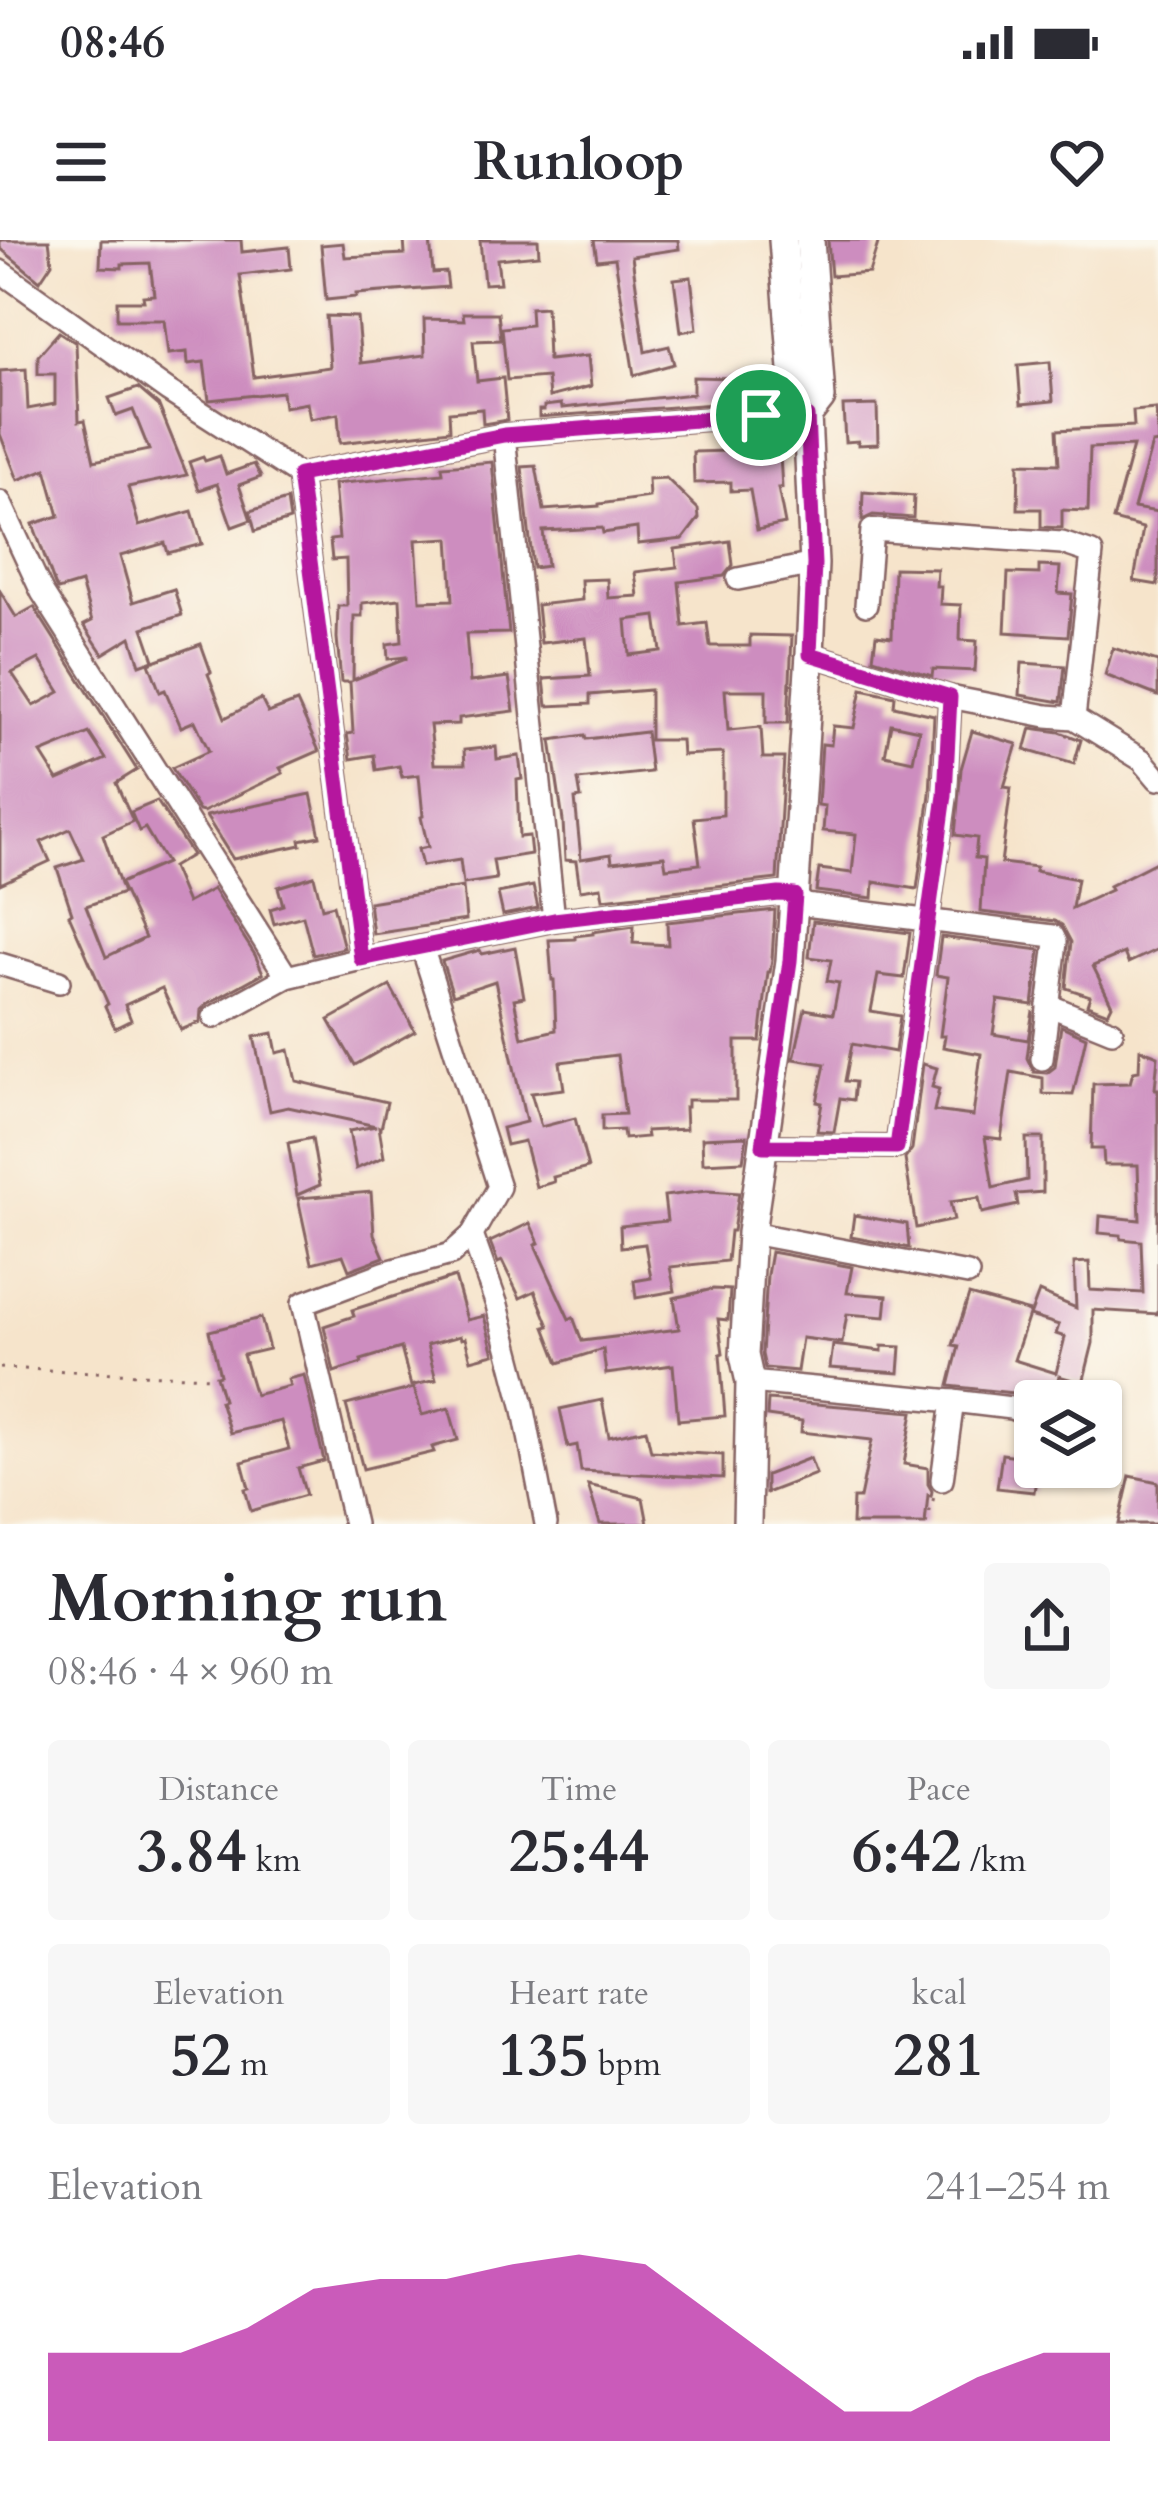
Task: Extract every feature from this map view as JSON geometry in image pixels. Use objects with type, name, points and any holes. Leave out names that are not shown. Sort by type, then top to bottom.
[{"type":"street","points":[[747,1524],[750,1382],[744,1355],[752,1233],[790,961],[814,564],[807,416],[795,395],[783,240]]},
{"type":"street","points":[[807,416],[821,398],[810,240]]},
{"type":"street","points":[[0,271],[168,391],[299,475],[504,435],[761,415],[807,416]]},
{"type":"street","points":[[504,435],[554,920]]},
{"type":"street","points":[[299,475],[361,959]]},
{"type":"street","points":[[0,502],[42,592],[287,977]]},
{"type":"street","points":[[866,605],[872,530],[1062,543],[1092,553],[1073,718]]},
{"type":"street","points":[[738,579],[814,564]]},
{"type":"street","points":[[810,654],[950,697],[1073,718],[1142,760],[1158,779]]},
{"type":"street","points":[[763,1146],[897,1147],[945,795],[950,697]]},
{"type":"street","points":[[214,1017],[287,977],[361,959],[554,920],[779,894],[795,895],[805,905],[1053,936],[1042,1059]]},
{"type":"street","points":[[354,1524],[303,1303],[386,1272],[451,1255],[472,1235],[499,1187],[422,946]]},
{"type":"street","points":[[0,964],[58,982]]},
{"type":"street","points":[[1048,1005],[1112,1031]]},
{"type":"street","points":[[752,1233],[968,1274]]},
{"type":"street","points":[[472,1235],[523,1405],[546,1524]]},
{"type":"street","points":[[750,1382],[1014,1409]]},
{"type":"street","points":[[942,1480],[953,1401]]},
{"type":"path","points":[[0,1368],[209,1377]]},
{"type":"path","points":[[926,1524],[942,1480]]},
{"type":"building","points":[[0,240],[49,240],[52,263],[40,281],[0,248]]},
{"type":"building","points":[[101,240],[241,240],[242,252],[289,247],[291,269],[240,275],[254,377],[330,367],[326,316],[357,317],[361,363],[425,355],[424,319],[464,320],[463,313],[498,313],[501,340],[473,341],[477,381],[503,378],[507,420],[483,424],[482,409],[449,412],[450,430],[340,443],[338,414],[310,419],[307,403],[284,407],[282,392],[209,400],[204,362],[188,364],[187,352],[168,354],[164,320],[117,320],[117,301],[144,301],[143,296],[154,295],[150,263],[100,267]]},
{"type":"building","points":[[404,240],[430,240],[433,273],[446,272],[448,287],[326,300],[321,245],[343,243],[345,257],[405,254]]},
{"type":"building","points":[[480,240],[538,240],[539,255],[497,259],[500,283],[484,284]]},
{"type":"building","points":[[594,240],[678,240],[679,249],[632,256],[645,352],[669,346],[674,364],[634,375],[615,258],[597,260]]},
{"type":"building","points":[[828,240],[879,240],[869,273],[831,276]]},
{"type":"building","points":[[691,277],[697,329],[681,332],[674,279]]},
{"type":"building","points":[[546,307],[548,360],[588,356],[591,386],[549,397],[547,377],[507,380],[502,328],[531,325],[530,308]]},
{"type":"building","points":[[59,332],[76,343],[79,421],[85,420],[94,461],[149,450],[133,410],[116,416],[109,398],[138,388],[159,406],[187,475],[128,487],[139,526],[192,511],[202,544],[168,553],[165,543],[120,556],[133,602],[174,589],[182,615],[143,628],[154,660],[140,665],[131,637],[103,654],[84,625],[92,621],[81,583],[58,590],[33,524],[59,516],[46,469],[18,480],[0,434],[0,371],[26,369],[28,409],[55,404],[55,374],[38,374],[38,356]]},
{"type":"building","points":[[1050,362],[1053,401],[1021,404],[1018,365]]},
{"type":"building","points":[[767,376],[767,400],[539,417],[544,406],[693,394],[693,377]]},
{"type":"building","points":[[877,405],[878,444],[845,442],[843,406]]},
{"type":"building","points":[[1156,409],[1158,443],[1152,444],[1134,508],[1158,512],[1158,585],[1134,581],[1143,528],[1113,520],[1133,446],[1090,448],[1088,511],[1062,510],[1062,528],[1041,527],[1041,509],[1018,509],[1019,463],[1059,464],[1057,430],[1134,426],[1133,411]]},
{"type":"building","points":[[779,441],[782,488],[778,488],[785,524],[757,530],[750,490],[731,491],[731,482],[694,483],[693,452]]},
{"type":"building","points":[[220,456],[226,474],[254,464],[261,477],[239,485],[251,520],[232,527],[217,484],[199,490],[189,462]]},
{"type":"building","points":[[492,462],[509,633],[466,634],[470,682],[509,677],[514,711],[459,718],[459,724],[430,725],[434,764],[465,764],[464,750],[496,747],[497,759],[519,756],[519,837],[529,836],[531,854],[493,860],[496,879],[463,884],[460,860],[422,866],[418,849],[428,847],[419,775],[402,777],[399,766],[376,770],[374,755],[351,759],[347,734],[353,733],[350,682],[341,682],[337,638],[338,606],[347,606],[346,559],[332,560],[330,540],[339,539],[334,484],[443,473],[442,466]],"holes":[[[449,538],[453,600],[420,601],[416,540]],[[400,599],[402,642],[387,644],[388,659],[406,659],[353,680],[354,616],[362,616],[362,603]]]},
{"type":"building","points":[[536,466],[544,510],[649,497],[648,479],[666,478],[698,509],[699,518],[683,539],[638,544],[637,528],[603,533],[602,528],[543,531],[547,566],[533,568],[522,467]]},
{"type":"building","points":[[863,492],[914,496],[913,518],[873,515],[862,520]]},
{"type":"building","points":[[287,500],[290,520],[255,531],[250,511]]},
{"type":"building","points":[[730,541],[733,565],[724,576],[679,582],[683,626],[707,623],[710,646],[750,646],[750,635],[792,636],[788,723],[766,723],[766,690],[725,690],[728,730],[761,727],[763,758],[784,758],[777,879],[603,899],[601,887],[580,890],[576,861],[565,860],[551,740],[646,732],[651,772],[578,780],[581,798],[575,799],[581,859],[611,854],[612,862],[664,856],[666,868],[700,864],[694,818],[723,815],[723,753],[682,755],[681,740],[650,740],[650,690],[590,695],[590,704],[547,706],[544,679],[590,676],[586,638],[541,643],[537,605],[582,600],[581,580],[607,579],[608,598],[638,596],[635,572],[677,567],[675,549]],"holes":[[[656,616],[661,651],[629,655],[626,620]]]},
{"type":"building","points":[[1039,566],[1060,567],[1058,593],[1072,594],[1068,636],[1005,632],[1008,573],[1039,574]]},
{"type":"building","points":[[894,568],[937,569],[940,604],[961,605],[960,640],[977,641],[975,671],[933,669],[932,676],[873,658],[876,635],[892,637]]},
{"type":"building","points":[[0,591],[16,617],[34,607],[137,770],[116,783],[133,821],[103,835],[123,893],[86,906],[106,957],[145,938],[120,883],[166,863],[145,828],[139,831],[131,812],[157,801],[192,855],[172,867],[187,903],[213,889],[263,973],[207,1004],[200,1022],[181,1030],[162,988],[125,1005],[131,1020],[115,1028],[69,915],[57,868],[84,859],[70,829],[41,842],[50,861],[0,884]],"holes":[[[39,659],[60,692],[34,706],[12,673]],[[89,733],[106,759],[58,780],[41,753]]]},
{"type":"building","points":[[201,644],[225,718],[261,699],[268,713],[297,702],[319,751],[203,812],[172,768],[209,751],[195,721],[181,727],[149,663]]},
{"type":"building","points":[[1113,648],[1158,662],[1158,696],[1105,675]]},
{"type":"building","points":[[1022,663],[1065,666],[1061,702],[1020,695]]},
{"type":"building","points":[[862,689],[895,696],[894,706],[934,715],[930,794],[917,889],[874,882],[873,898],[816,891],[819,869],[852,873],[856,834],[823,831],[825,806],[818,805],[822,744],[831,745],[833,726],[854,728]],"holes":[[[891,724],[919,730],[913,761],[885,755]]]},
{"type":"building","points":[[1031,728],[1081,740],[1074,764],[1025,750]]},
{"type":"building","points":[[972,731],[1017,744],[1004,787],[1011,788],[1001,863],[1077,879],[1072,908],[1158,861],[1158,949],[1128,963],[1124,953],[1093,966],[1112,1005],[1108,1013],[1087,1005],[1090,996],[1066,988],[1071,942],[1062,925],[981,912],[984,859],[975,858],[977,838],[955,835],[961,769]]},
{"type":"building","points":[[311,794],[320,836],[300,840],[301,845],[233,859],[206,816]]},
{"type":"building","points":[[314,876],[322,908],[333,905],[344,948],[313,955],[303,916],[274,924],[270,909],[283,905],[278,887]]},
{"type":"building","points":[[533,886],[538,908],[503,915],[498,893]]},
{"type":"building","points":[[463,887],[466,920],[373,934],[369,902]]},
{"type":"building","points":[[775,910],[760,1041],[736,1041],[736,1100],[687,1100],[686,1129],[646,1131],[647,1137],[624,1139],[623,1130],[602,1131],[602,1115],[625,1114],[617,1055],[560,1062],[564,1089],[531,1093],[541,1127],[575,1118],[588,1168],[536,1187],[524,1141],[506,1145],[502,1128],[526,1122],[495,981],[453,995],[442,961],[480,950],[482,954],[515,947],[524,997],[514,999],[522,1038],[556,1030],[549,940],[634,926],[633,943],[668,945],[667,922]]},
{"type":"building","points":[[813,921],[910,933],[904,978],[878,975],[871,1011],[900,1016],[895,1052],[852,1044],[845,1081],[855,1082],[853,1100],[840,1098],[834,1132],[817,1131],[825,1064],[794,1059],[805,1009],[833,1014],[839,983],[827,981],[831,960],[809,957]]},
{"type":"building","points":[[941,937],[1040,950],[1033,1005],[998,1000],[993,1034],[1028,1040],[1033,1011],[1027,1058],[1034,1072],[1047,1073],[1055,1067],[1061,1026],[1086,1037],[1073,1095],[1043,1094],[1043,1078],[1011,1072],[1001,1139],[985,1137],[993,1188],[1027,1180],[1026,1138],[1043,1138],[1043,1192],[1016,1194],[1018,1205],[982,1213],[979,1198],[950,1202],[954,1220],[916,1228],[905,1159],[912,1149],[923,1064],[937,1068],[932,1087],[939,1089],[934,1111],[973,1116],[981,1054],[943,1047],[945,1036],[940,1036],[948,977],[936,975]]},
{"type":"building","points":[[390,986],[415,1031],[355,1065],[329,1020]]},
{"type":"building","points":[[273,1033],[277,1053],[289,1050],[296,1081],[387,1102],[379,1127],[384,1157],[356,1169],[349,1131],[376,1126],[288,1107],[270,1111],[254,1037]]},
{"type":"building","points":[[1140,1049],[1158,1056],[1158,1314],[1093,1310],[1093,1343],[1084,1380],[1059,1376],[1058,1380],[1014,1380],[1014,1393],[949,1386],[959,1346],[953,1345],[969,1295],[1030,1312],[1014,1360],[1056,1373],[1065,1337],[1056,1334],[1059,1325],[1030,1316],[1039,1292],[1076,1308],[1074,1263],[1089,1262],[1090,1290],[1143,1293],[1141,1241],[1099,1233],[1100,1216],[1140,1220],[1138,1165],[1104,1165],[1103,1149],[1091,1149],[1093,1084],[1130,1083],[1133,1072],[1139,1071]]},
{"type":"building","points":[[747,1136],[743,1161],[703,1163],[702,1138]]},
{"type":"building","points":[[312,1138],[320,1185],[297,1195],[288,1143]]},
{"type":"building","points":[[371,1192],[374,1234],[384,1257],[349,1270],[343,1255],[312,1263],[298,1198]]},
{"type":"building","points":[[739,1193],[727,1261],[670,1267],[675,1291],[636,1298],[634,1281],[651,1278],[645,1244],[621,1247],[620,1226],[667,1221],[664,1196]]},
{"type":"building","points":[[854,1215],[907,1224],[909,1248],[851,1237]]},
{"type":"building","points":[[530,1223],[539,1243],[535,1245],[582,1341],[679,1329],[674,1298],[730,1290],[728,1320],[718,1319],[725,1416],[678,1420],[673,1365],[606,1374],[603,1349],[559,1363],[535,1291],[520,1298],[490,1242]]},
{"type":"building","points":[[771,1252],[852,1267],[847,1293],[887,1296],[885,1317],[847,1314],[842,1343],[802,1338],[797,1371],[765,1368],[762,1354]]},
{"type":"building","points":[[455,1277],[467,1320],[484,1316],[494,1354],[471,1360],[465,1338],[460,1336],[427,1345],[436,1380],[411,1386],[401,1348],[334,1372],[324,1326],[354,1316],[352,1310]]},
{"type":"building","points":[[261,1318],[269,1349],[243,1355],[255,1395],[290,1386],[288,1379],[304,1375],[324,1461],[298,1468],[306,1495],[251,1511],[242,1462],[289,1449],[281,1421],[230,1433],[209,1331]]},
{"type":"building","points":[[833,1345],[882,1351],[882,1346],[901,1347],[899,1373],[830,1368]]},
{"type":"building","points":[[414,1388],[422,1415],[449,1408],[458,1440],[432,1447],[434,1452],[363,1469],[346,1405]]},
{"type":"building","points":[[602,1400],[609,1437],[646,1429],[651,1451],[723,1455],[723,1478],[581,1471],[577,1445],[568,1447],[560,1409]]},
{"type":"building","points":[[768,1400],[913,1412],[904,1464],[928,1468],[932,1491],[925,1524],[852,1524],[853,1498],[860,1498],[872,1440],[801,1432],[802,1421],[767,1416]]},
{"type":"building","points":[[1002,1454],[1014,1455],[1014,1488],[1035,1488],[1034,1492],[997,1488]]},
{"type":"building","points":[[810,1458],[816,1474],[766,1493],[766,1475]]},
{"type":"building","points":[[1130,1476],[1158,1482],[1158,1524],[1119,1524]]},
{"type":"building","points":[[588,1485],[643,1498],[648,1524],[600,1524]]},
{"type":"route","points":[[761,415],[807,416],[814,564],[810,654],[950,697],[945,795],[897,1147],[763,1146],[795,895],[554,920],[361,959],[299,475],[504,435],[761,415]]}]
